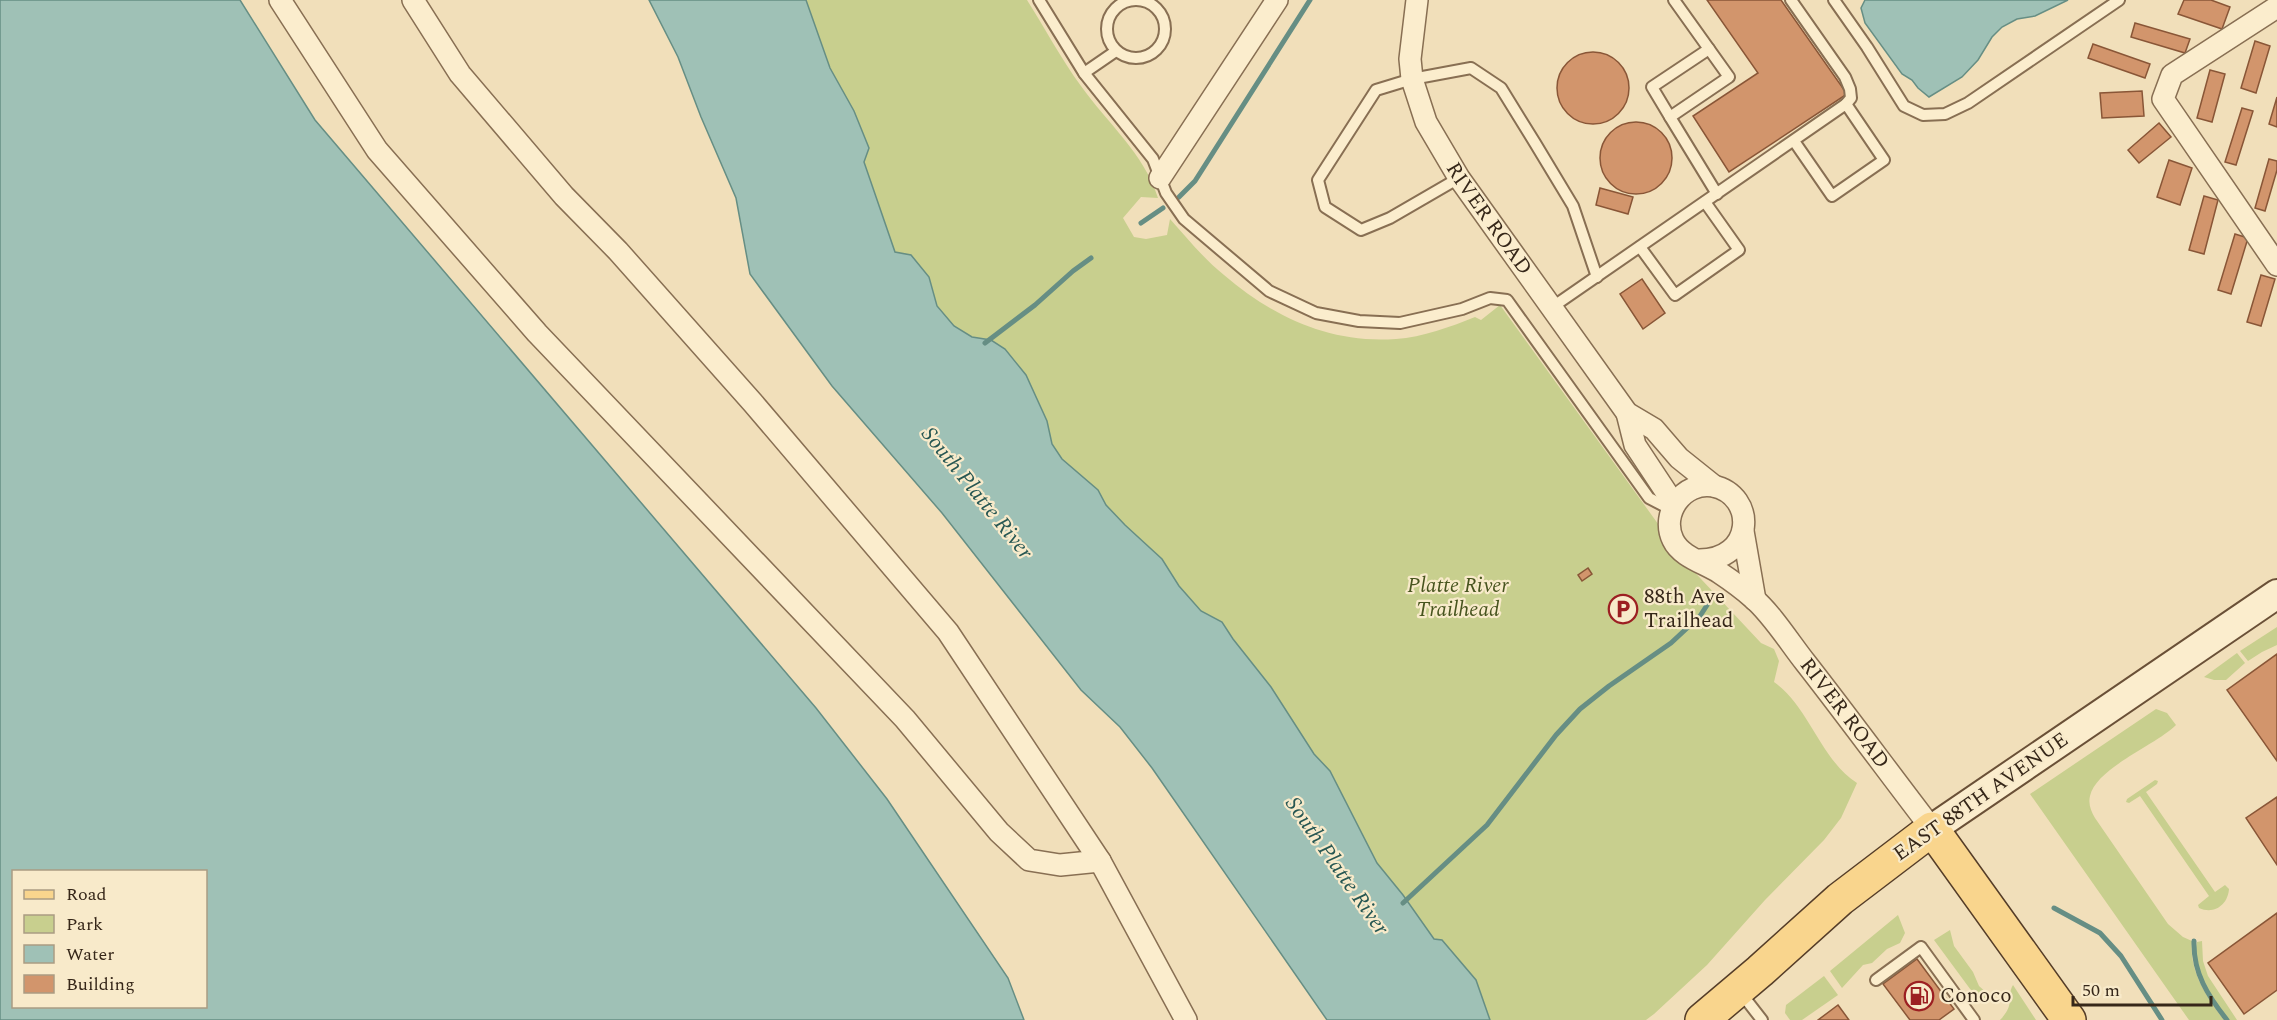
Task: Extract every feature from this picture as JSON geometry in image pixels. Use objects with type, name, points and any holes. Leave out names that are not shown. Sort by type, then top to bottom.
[{"type":"main road","name":"EAST 88TH AVENUE","points":[[1702,1020],[1840,899],[1932,828],[2277,594]]},
{"type":"main road","points":[[1932,828],[2069,1020]]},
{"type":"street","points":[[280,0],[384,159],[537,333],[905,719],[999,832],[1029,861],[1060,865],[1100,861]]},
{"type":"street","points":[[412,0],[460,74],[564,196],[618,251],[753,403],[948,632],[1006,723],[1100,861],[1186,1020]]},
{"type":"street","points":[[1163,185],[1277,0]]},
{"type":"street","name":"RIVER ROAD","points":[[1417,0],[1410,59],[1412,79],[1426,122],[1459,178],[1627,413],[1635,445],[1673,507]]},
{"type":"street","points":[[2274,15],[2172,75],[2163,99],[2277,265]]},
{"type":"street","name":"RIVER ROAD","points":[[1627,413],[1654,429],[1679,458],[1714,486]]},
{"type":"street","points":[[1714,486],[1727,492],[1738,502],[1743,516],[1743,531],[1738,544],[1727,555],[1713,560],[1698,560],[1680,550],[1672,540],[1669,528],[1673,507],[1682,495],[1691,489],[1714,486]]},
{"type":"street","name":"RIVER ROAD","points":[[1743,531],[1755,600]]},
{"type":"street","name":"RIVER ROAD","points":[[1698,560],[1755,600],[1851,720],[1932,828]]},
{"type":"lane","points":[[1039,0],[1084,73],[1153,159],[1163,185],[1184,219],[1269,291],[1316,314],[1359,321],[1400,322],[1462,309],[1490,297],[1507,300],[1649,498],[1673,507]]},
{"type":"lane","points":[[1131,0],[1141,0],[1158,10],[1166,28],[1160,47],[1153,54],[1134,59],[1116,51],[1110,44],[1107,27],[1114,10],[1131,0]]},
{"type":"lane","points":[[1670,117],[1729,77],[1674,0]]},
{"type":"lane","points":[[1551,309],[1794,141],[1851,98],[1845,77],[1791,0]]},
{"type":"lane","points":[[1835,1],[1904,106],[1923,116],[1945,114],[1968,104],[2119,0]]},
{"type":"lane","points":[[1709,49],[1652,87],[1717,194]]},
{"type":"lane","points":[[1084,73],[1116,51]]},
{"type":"lane","points":[[1459,178],[1390,218],[1361,230],[1325,207],[1318,180],[1376,90],[1412,79],[1471,68],[1500,88],[1573,206],[1597,277]]},
{"type":"lane","points":[[1794,141],[1832,196],[1884,160],[1846,104]]},
{"type":"lane","points":[[1640,247],[1675,295],[1739,250],[1704,202]]},
{"type":"lane","points":[[1875,980],[1921,947],[1974,1020]]},
{"type":"lane","points":[[1738,990],[1762,1020]]},
{"type":"green space","name":"Platte River Trailhead","points":[[806,0],[1027,0],[1074,76],[1124,139],[1152,182],[1158,198],[1141,197],[1123,218],[1134,237],[1146,239],[1167,235],[1170,219],[1224,275],[1262,303],[1304,325],[1348,337],[1406,338],[1446,328],[1475,317],[1481,320],[1500,305],[1687,564],[1761,643],[1774,649],[1779,661],[1774,682],[1797,705],[1833,761],[1857,783],[1841,818],[1824,840],[1765,900],[1707,965],[1654,1014],[1646,1020],[1490,1020],[1476,980],[1434,940],[1403,895],[1377,863],[1330,771],[1314,754],[1271,687],[1222,622],[1201,611],[1179,586],[1162,559],[1106,505],[1098,490],[1062,459],[1052,444],[1047,421],[1026,375],[1005,349],[991,340],[972,337],[954,326],[937,306],[929,277],[895,252],[864,162],[868,148],[854,111],[830,68]]},
{"type":"green space","points":[[2277,627],[2277,645],[2248,661],[2240,651]]},
{"type":"green space","points":[[2237,653],[2245,663],[2226,680],[2204,677]]},
{"type":"green space","points":[[2156,709],[2167,713],[2176,725],[2103,776],[2090,796],[2091,810],[2168,924],[2183,937],[2192,941],[2193,963],[2200,983],[2224,1020],[2189,1020],[2030,794]]},
{"type":"green space","points":[[2155,780],[2158,781],[2157,784],[2146,792],[2215,892],[2225,885],[2229,889],[2220,907],[2210,910],[2199,908],[2198,905],[2209,896],[2140,796],[2129,803],[2126,802]]},
{"type":"green space","points":[[1898,915],[1905,933],[1900,943],[1887,949],[1872,963],[1863,965],[1842,988],[1830,971]]},
{"type":"green space","points":[[1950,930],[1954,946],[1973,972],[1979,986],[1989,995],[1985,998],[1976,997],[1934,940]]},
{"type":"green space","points":[[2202,941],[2203,961],[2208,976],[2237,1020],[2229,1020],[2204,984],[2196,953],[2197,942]]},
{"type":"green space","points":[[1824,976],[1838,995],[1802,1020],[1790,1020],[1785,1013],[1786,1005]]},
{"type":"green space","points":[[2013,985],[2036,1020],[2000,1020],[2008,1009]]},
{"type":"water","points":[[0,0],[240,0],[315,120],[816,708],[887,799],[1008,978],[1024,1020],[0,1020]]},
{"type":"water","name":"South Platte River","points":[[649,0],[806,0],[830,68],[854,111],[869,148],[864,162],[895,252],[911,255],[929,277],[937,306],[954,326],[972,337],[991,340],[1005,349],[1026,375],[1047,421],[1052,444],[1062,459],[1098,490],[1106,505],[1162,559],[1179,586],[1201,611],[1222,622],[1271,687],[1314,754],[1330,771],[1377,863],[1434,939],[1442,940],[1476,980],[1490,1020],[1327,1020],[1152,768],[1120,727],[1081,690],[942,513],[832,386],[750,274],[736,198],[678,57]]},
{"type":"water","points":[[1865,0],[2068,0],[2035,16],[2017,19],[2002,27],[1992,37],[1978,60],[1962,77],[1929,97],[1912,80],[1902,74],[1865,23],[1861,8]]},
{"type":"building","points":[[1707,0],[1781,0],[1847,94],[1729,172],[1693,116],[1758,73]]},
{"type":"building","points":[[2184,0],[2211,0],[2230,7],[2222,29],[2178,14]]},
{"type":"building","points":[[2135,23],[2190,39],[2185,53],[2131,37]]},
{"type":"building","points":[[2255,41],[2270,46],[2256,93],[2241,88]]},
{"type":"building","points":[[2093,44],[2150,64],[2145,78],[2088,58]]},
{"type":"building","points":[[1593,52],[1613,58],[1623,68],[1629,88],[1623,108],[1613,118],[1593,124],[1573,118],[1563,108],[1557,88],[1563,68],[1573,58]]},
{"type":"building","points":[[2210,70],[2225,74],[2212,122],[2197,118]]},
{"type":"building","points":[[2142,91],[2144,116],[2102,118],[2100,93]]},
{"type":"building","points":[[2277,97],[2277,127],[2269,124]]},
{"type":"building","points":[[2242,108],[2253,111],[2236,165],[2225,162]]},
{"type":"building","points":[[1629,122],[1643,122],[1662,132],[1672,151],[1672,165],[1662,184],[1643,194],[1629,194],[1610,184],[1600,165],[1600,151],[1610,132]]},
{"type":"building","points":[[2159,123],[2171,137],[2139,163],[2128,150]]},
{"type":"building","points":[[2269,159],[2277,161],[2277,170],[2265,211],[2255,208]]},
{"type":"building","points":[[2169,160],[2192,168],[2180,205],[2157,197]]},
{"type":"building","points":[[1600,188],[1633,197],[1628,214],[1596,205]]},
{"type":"building","points":[[2204,196],[2218,200],[2204,254],[2189,250]]},
{"type":"building","points":[[2235,234],[2248,238],[2231,294],[2218,290]]},
{"type":"building","points":[[2261,275],[2275,279],[2261,326],[2247,322]]},
{"type":"building","points":[[1642,279],[1665,313],[1643,329],[1620,294]]},
{"type":"building","points":[[1588,568],[1592,574],[1582,581],[1578,575]]},
{"type":"building","points":[[2277,654],[2277,761],[2227,690]]},
{"type":"building","points":[[2277,797],[2277,865],[2246,818]]},
{"type":"building","points":[[2277,913],[2277,990],[2244,1014],[2208,963]]},
{"type":"building","name":"Conoco","points":[[1917,959],[1954,1009],[1939,1020],[1910,1020],[1883,984]]},
{"type":"building","points":[[1838,1005],[1849,1020],[1818,1020]]},
{"type":"waterway","points":[[1179,197],[1195,181],[1310,0]]},
{"type":"waterway","points":[[1141,223],[1163,208]]},
{"type":"waterway","points":[[985,343],[1091,258]]},
{"type":"waterway","points":[[1403,903],[1487,825],[1556,735],[1580,709],[1671,643],[1700,616],[1711,599]]},
{"type":"waterway","points":[[2054,908],[2100,933],[2121,956],[2162,1020]]},
{"type":"waterway","points":[[2194,941],[2196,963],[2203,984],[2227,1020]]},
{"type":"place","name":"88th Ave Trailhead","points":[[1623,609]]},
{"type":"place","name":"Conoco","points":[[1919,996]]}]
